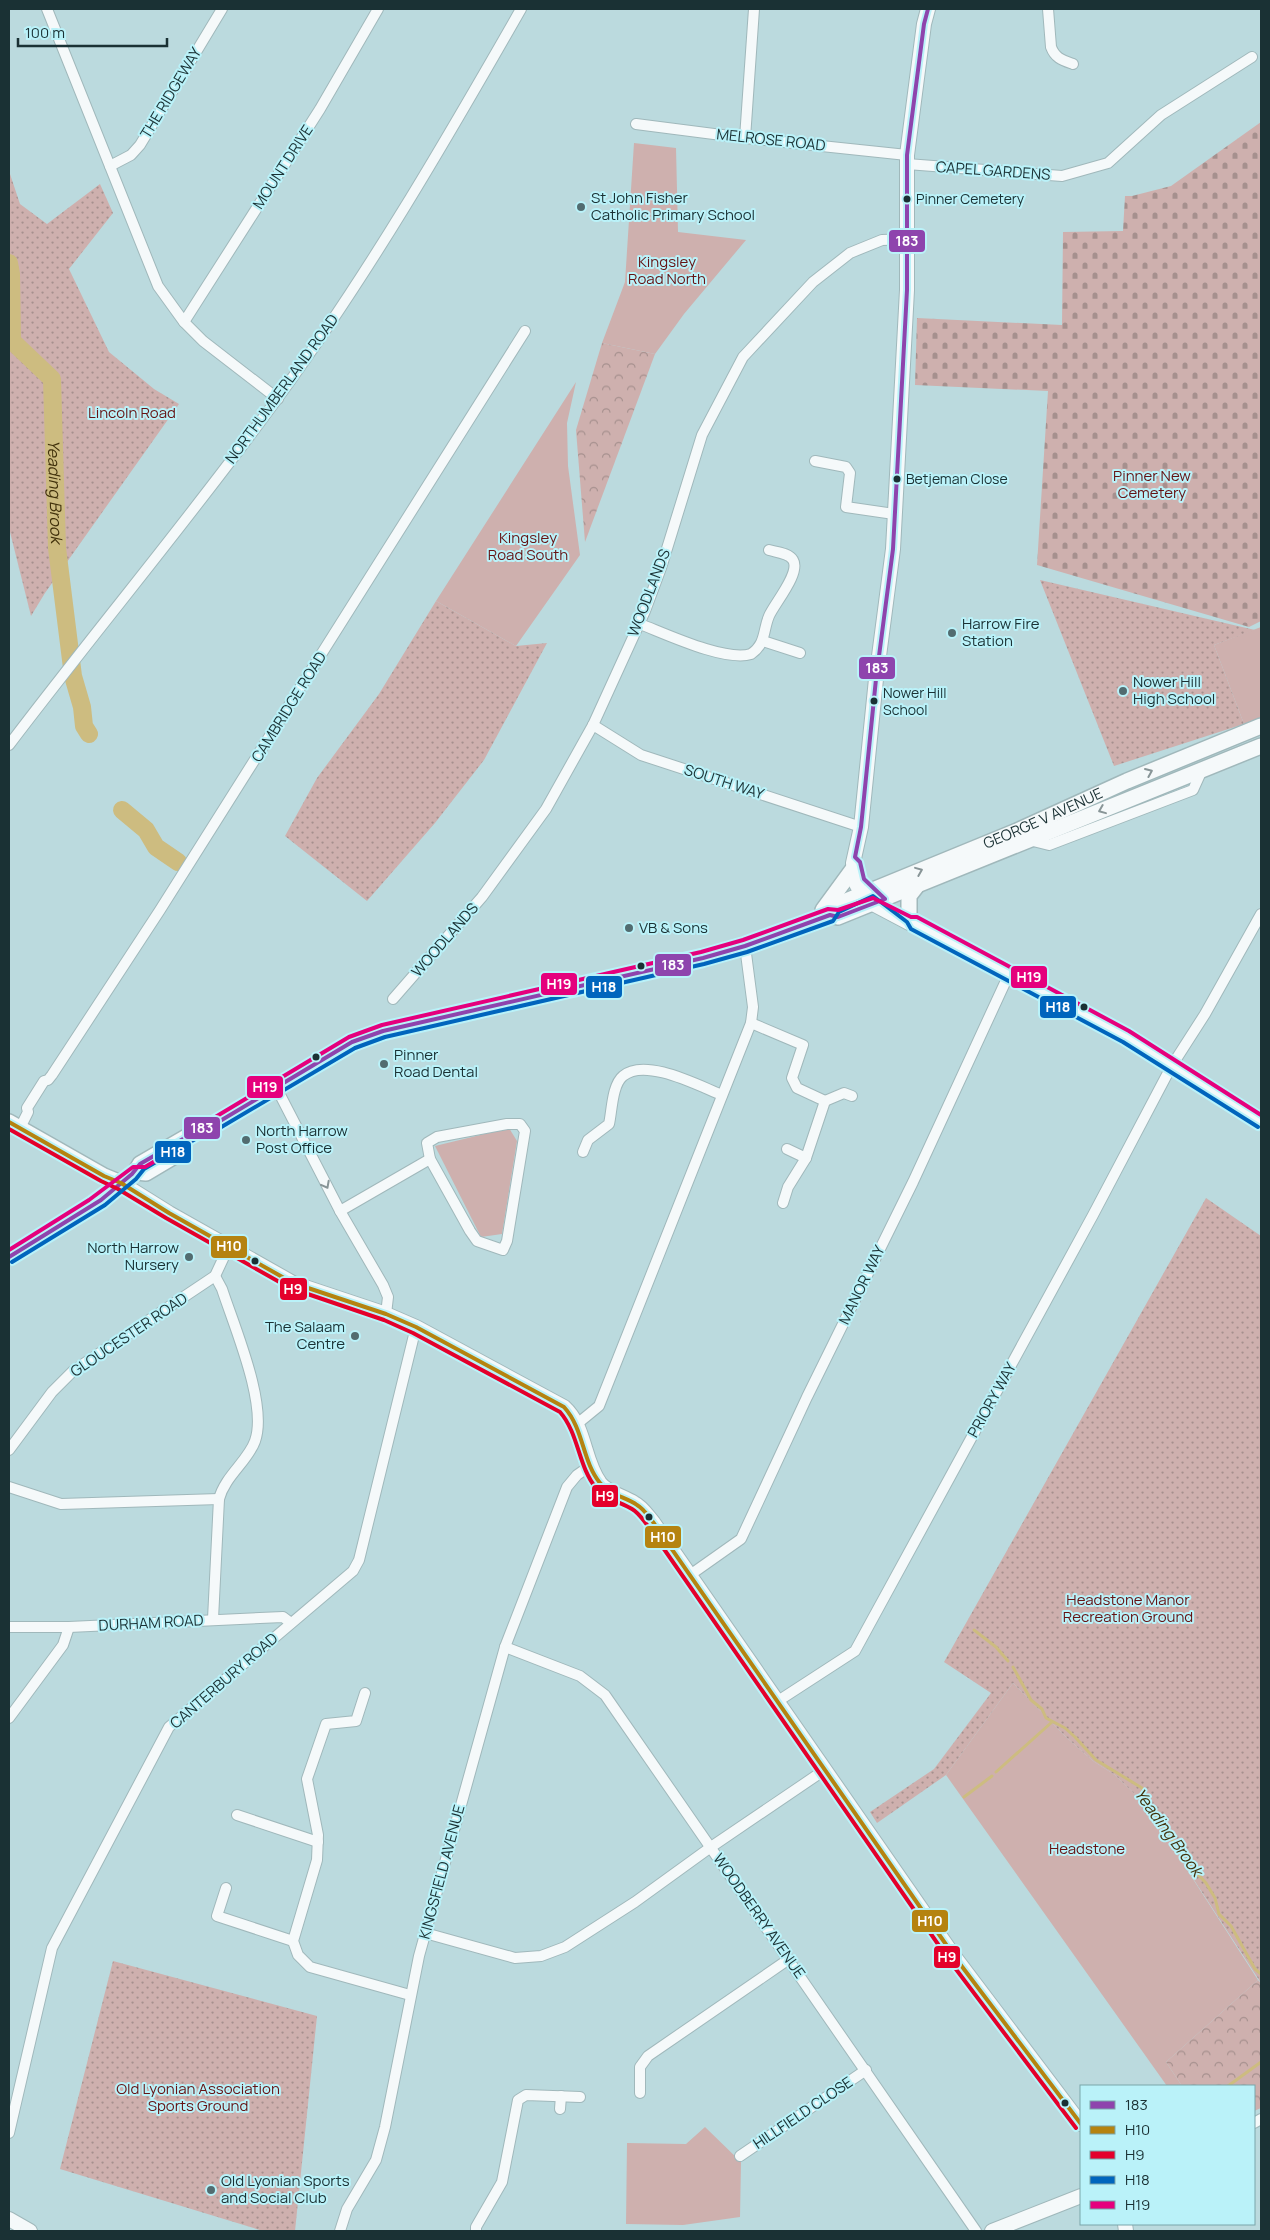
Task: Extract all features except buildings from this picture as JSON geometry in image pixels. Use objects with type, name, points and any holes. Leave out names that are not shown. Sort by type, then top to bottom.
[{"type":"main road","name":"GEORGE V AVENUE","points":[[873,897],[1127,781],[1261,726]]},
{"type":"main road","name":"GEORGE V AVENUE","points":[[873,897],[916,886],[1261,746]]},
{"type":"main road","points":[[1127,781],[1141,794]]},
{"type":"main road","points":[[823,917],[854,863]]},
{"type":"main road","points":[[912,919],[909,898],[916,886]]},
{"type":"main road","points":[[9,1257],[93,1205],[136,1172],[140,1164],[207,1125],[215,1124],[352,1042],[383,1031],[662,968],[745,946],[823,917],[838,917],[873,897]]},
{"type":"main road","points":[[14,1125],[104,1176],[122,1183]]},
{"type":"street","points":[[48,9],[158,286],[184,322],[203,341],[278,399]]},
{"type":"street","name":"THE RIDGEWAY","points":[[110,166],[131,155],[140,145],[222,9]]},
{"type":"street","name":"MOUNT DRIVE","points":[[184,322],[320,109],[378,9]]},
{"type":"street","name":"NORTHUMBERLAND ROAD","points":[[9,746],[278,399],[378,252],[521,9]]},
{"type":"street","points":[[745,138],[754,9]]},
{"type":"street","points":[[928,9],[924,24],[907,159],[908,239],[893,549],[876,679],[861,827],[854,863],[860,862],[864,879],[873,897],[1009,974],[1126,1037],[1261,1122]]},
{"type":"street","points":[[1048,9],[1050,47],[1056,57],[1073,64]]},
{"type":"street","name":"CAPEL GARDENS","points":[[907,159],[1062,176],[1108,163],[1160,115],[1252,57]]},
{"type":"street","name":"MELROSE ROAD","points":[[636,124],[907,159]]},
{"type":"street","name":"WOODLANDS","points":[[393,999],[482,897],[546,809],[592,725],[640,624],[661,568],[702,435],[743,357],[813,282],[850,253],[882,240],[908,239]]},
{"type":"street","name":"CAMBRIDGE ROAD","points":[[14,1125],[28,1112],[27,1108],[44,1081],[48,1080],[164,904],[525,331]]},
{"type":"street","points":[[816,461],[846,467],[850,473],[846,507],[894,514]]},
{"type":"street","points":[[640,624],[708,649],[746,656],[752,654],[763,641],[770,615],[788,585],[795,566],[793,559],[789,556],[769,550]]},
{"type":"street","points":[[763,641],[800,653]]},
{"type":"street","name":"SOUTH WAY","points":[[592,725],[642,755],[861,827]]},
{"type":"street","name":"GEORGE V AVENUE","points":[[1028,840],[1049,845],[1192,790],[1202,770]]},
{"type":"street","name":"PRIORY WAY","points":[[778,1702],[855,1651],[1093,1215],[1171,1067],[1209,1006],[1261,914]]},
{"type":"street","points":[[577,1424],[599,1406],[751,1023],[753,1007],[745,946]]},
{"type":"street","name":"MANOR WAY","points":[[690,1575],[741,1539],[807,1397],[913,1182],[1009,974]]},
{"type":"street","name":"WOODLANDS","points":[[406,986],[413,995]]},
{"type":"street","points":[[751,1023],[804,1045],[792,1078],[796,1088],[825,1101],[844,1093],[852,1096]]},
{"type":"street","points":[[583,1152],[588,1140],[609,1124],[617,1087],[623,1076],[634,1071],[655,1069],[722,1095]]},
{"type":"street","points":[[276,1087],[340,1210],[383,1285],[388,1298],[386,1314]]},
{"type":"street","points":[[783,1203],[788,1187],[806,1158],[825,1101]]},
{"type":"street","points":[[507,1124],[520,1124],[524,1131],[507,1242],[503,1250],[477,1241],[430,1159],[427,1143],[438,1137],[507,1124]]},
{"type":"street","points":[[787,1149],[806,1158]]},
{"type":"street","points":[[340,1210],[430,1159]]},
{"type":"street","points":[[122,1183],[305,1288],[386,1314],[416,1327],[564,1407],[572,1414],[590,1466],[601,1484],[607,1490],[635,1503],[646,1512],[954,1956],[1080,2123]]},
{"type":"street","points":[[213,1619],[219,1499],[222,1488],[255,1443],[258,1427],[253,1384],[216,1276],[229,1246]]},
{"type":"street","name":"GLOUCESTER ROAD","points":[[9,1450],[52,1392],[73,1371],[216,1276]]},
{"type":"street","name":"CANTERBURY ROAD","points":[[9,2133],[52,1948],[169,1727],[352,1570],[360,1560],[416,1327]]},
{"type":"street","name":"KINGSFIELD AVENUE","points":[[340,2231],[347,2209],[376,2160],[410,1995],[425,1934],[505,1647],[568,1487],[576,1476],[590,1466]]},
{"type":"street","points":[[9,1487],[61,1504],[219,1499]]},
{"type":"street","name":"DURHAM ROAD","points":[[9,1627],[69,1627],[213,1619],[283,1618],[291,1623]]},
{"type":"street","points":[[9,1718],[63,1645],[69,1627]]},
{"type":"street","name":"WOODBERRY AVENUE","points":[[505,1647],[580,1676],[605,1695],[976,2231]]},
{"type":"street","points":[[365,1694],[356,1721],[326,1724],[307,1779],[318,1842],[317,1860],[293,1941],[298,1955],[310,1968],[410,1995]]},
{"type":"street","points":[[425,1934],[515,1958],[540,1956],[565,1947],[635,1902],[711,1847],[826,1769]]},
{"type":"street","points":[[237,1815],[318,1842]]},
{"type":"street","points":[[226,1888],[217,1916],[293,1941]]},
{"type":"street","points":[[640,2093],[640,2067],[648,2056],[789,1959]]},
{"type":"street","name":"HILLFIELD CLOSE","points":[[740,2156],[866,2070]]},
{"type":"street","points":[[476,2231],[476,2227],[502,2182],[518,2100],[526,2095],[580,2097]]},
{"type":"street","points":[[560,2096],[560,2110]]},
{"type":"street","points":[[992,2231],[1080,2196]]},
{"type":"street","points":[[9,2219],[30,2231]]},
{"type":"green space","name":"Pinner New Cemetery","points":[[1261,122],[1261,621],[1249,627],[1037,565],[1048,391],[915,385],[917,318],[1062,325],[1063,232],[1123,231],[1125,196],[1171,186]]},
{"type":"green space","name":"Kingsley Road North","points":[[634,143],[676,148],[678,232],[746,240],[684,314],[655,354],[602,343],[625,282]]},
{"type":"green space","name":"Lincoln Road","points":[[9,171],[20,204],[47,224],[100,184],[113,213],[69,269],[109,352],[154,389],[179,404],[45,593],[31,616],[9,528]]},
{"type":"green space","points":[[602,343],[655,354],[585,542],[576,430]]},
{"type":"green space","name":"Kingsley Road South","points":[[576,382],[567,423],[568,466],[580,555],[516,646],[436,601]]},
{"type":"green space","points":[[1040,580],[1255,630],[1214,645],[1244,724],[1114,766]]},
{"type":"green space","points":[[436,601],[516,646],[547,643],[484,760],[435,823],[367,901],[285,836],[317,778],[379,694]]},
{"type":"green space","points":[[1261,627],[1261,717],[1244,724],[1214,645]]},
{"type":"green space","points":[[509,1128],[517,1141],[502,1234],[481,1237],[435,1146]]},
{"type":"green space","name":"Headstone Manor Recreation Ground","points":[[1206,1198],[1261,1236],[1261,1983],[1144,1803],[1115,1775],[1093,1761],[1066,1737],[1013,1683],[946,1775],[877,1823],[870,1812],[934,1769],[991,1693],[944,1662]]},
{"type":"green space","name":"Headstone","points":[[1013,1683],[1066,1737],[1093,1761],[1115,1775],[1144,1803],[1258,1980],[1166,2062],[1181,2085],[1166,2085],[946,1775]]},
{"type":"green space","name":"Old Lyonian Association Sports Ground","points":[[113,1961],[317,2016],[295,2231],[263,2231],[60,2169]]},
{"type":"green space","points":[[1258,1980],[1261,1983],[1261,2108],[1255,2111],[1255,2085],[1181,2085],[1166,2062]]},
{"type":"green space","points":[[705,2127],[741,2162],[740,2217],[683,2225],[626,2224],[627,2143],[686,2144]]},
{"type":"waterway","name":"Yeading Brook","points":[[9,263],[11,274],[12,341],[52,379],[57,548],[73,676],[82,707],[84,726],[89,734]]},
{"type":"waterway","name":"Yeading Brook","points":[[122,810],[146,830],[156,847],[178,862]]},
{"type":"waterway","name":"Yeading Brook","points":[[974,1630],[996,1647],[1008,1661]]},
{"type":"waterway","name":"Yeading Brook","points":[[1013,1667],[1031,1700],[1042,1709],[1046,1718],[1065,1728],[1096,1760],[1142,1788],[1148,1802],[1187,1863],[1206,1883],[1215,1898],[1219,1914],[1231,1926],[1255,1969],[1261,1974]]},
{"type":"waterway","points":[[996,1772],[1052,1722]]},
{"type":"waterway","points":[[964,1797],[992,1776]]},
{"type":"waterway","points":[[1229,2085],[1261,2062]]},
{"type":"transit line","name":"183","points":[[9,1257],[101,1200],[132,1174],[140,1164],[207,1125],[215,1124],[352,1042],[383,1031],[703,958],[745,946],[830,915],[838,917],[885,899],[864,879],[860,862],[855,857],[861,827],[876,679],[893,549],[907,290],[907,155],[924,24],[928,9]]},
{"type":"transit line","name":"H18","points":[[12,1262],[105,1205],[136,1179],[144,1169],[209,1131],[218,1129],[355,1048],[385,1037],[704,964],[747,952],[833,921],[839,912],[873,896],[907,922],[911,929],[1123,1042],[1258,1127]]},
{"type":"transit line","name":"H19","points":[[9,1250],[89,1200],[133,1167],[145,1167],[207,1130],[212,1119],[349,1037],[382,1025],[701,952],[743,940],[828,909],[838,910],[873,898],[911,917],[917,917],[1129,1031],[1261,1115]]},
{"type":"transit line","name":"H10","points":[[9,1122],[104,1176],[121,1183],[169,1213],[293,1283],[386,1314],[416,1327],[564,1407],[576,1425],[590,1465],[600,1483],[613,1493],[633,1502],[653,1522],[954,1956],[1080,2123]]},
{"type":"transit line","name":"H9","points":[[9,1129],[290,1288],[384,1320],[413,1333],[560,1412],[571,1430],[585,1470],[596,1488],[608,1498],[634,1511],[648,1526],[949,1960],[1076,2128]]},
{"type":"place","name":"Pinner Cemetery","points":[[907,199]]},
{"type":"place","name":"St John Fisher Catholic Primary School","points":[[581,207]]},
{"type":"place","name":"Betjeman Close","points":[[897,479]]},
{"type":"place","name":"Harrow Fire Station","points":[[952,633]]},
{"type":"place","name":"Nower Hill High School","points":[[1123,691]]},
{"type":"place","name":"Nower Hill School","points":[[874,701]]},
{"type":"place","name":"VB & Sons","points":[[629,928]]},
{"type":"place","name":"Pinner Road Dental","points":[[384,1064]]},
{"type":"place","name":"North Harrow Post Office","points":[[246,1140]]},
{"type":"place","name":"North Harrow Nursery","points":[[189,1257]]},
{"type":"place","name":"The Salaam Centre","points":[[355,1336]]},
{"type":"place","name":"Old Lyonian Sports and Social Club","points":[[211,2190]]}]
